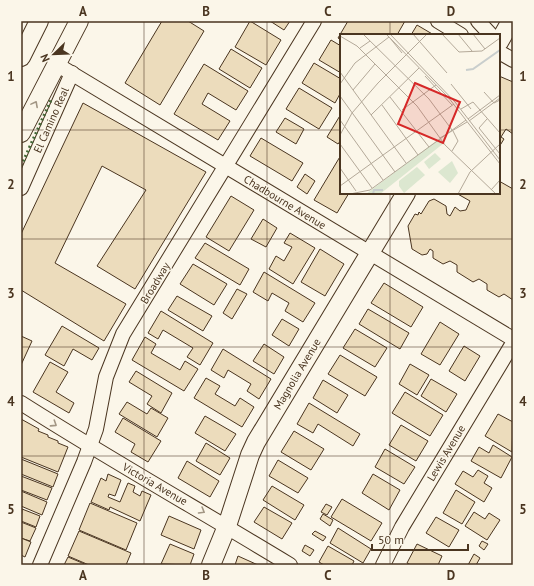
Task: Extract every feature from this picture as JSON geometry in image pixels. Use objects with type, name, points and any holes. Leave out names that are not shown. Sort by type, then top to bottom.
[{"type":"main road","points":[[21,57],[39,21]]},
{"type":"main road","name":"El Camino Real","points":[[21,133],[80,21]]},
{"type":"main road","points":[[500,40],[511,21]]},
{"type":"main road","name":"Magnolia Avenue","points":[[211,565],[227,526],[250,455],[256,442],[405,194]]},
{"type":"street","name":"Broadway","points":[[40,565],[90,446],[96,428],[106,377],[123,334],[314,21]]},
{"type":"street","points":[[438,21],[459,34]]},
{"type":"street","points":[[478,21],[490,34]]},
{"type":"street","points":[[500,53],[513,60]]},
{"type":"street","name":"Chadbourne Avenue","points":[[56,64],[513,341]]},
{"type":"street","name":"El Camino Real","points":[[21,188],[72,73]]},
{"type":"street","name":"Lewis Avenue","points":[[383,565],[402,527],[513,341]]},
{"type":"street","name":"Victoria Avenue","points":[[21,403],[90,446],[227,526],[290,565]]},
{"type":"building","points":[[162,21],[188,21],[204,31],[160,105],[125,83]]},
{"type":"building","points":[[250,21],[281,40],[266,65],[235,47]]},
{"type":"building","points":[[270,21],[290,21],[284,30]]},
{"type":"building","points":[[348,21],[405,21],[398,34],[340,34]]},
{"type":"building","points":[[417,25],[432,34],[412,34]]},
{"type":"building","points":[[331,40],[340,45],[340,72],[319,60]]},
{"type":"building","points":[[231,49],[262,68],[250,88],[219,69]]},
{"type":"building","points":[[314,63],[340,78],[340,94],[335,103],[302,83]]},
{"type":"building","points":[[204,64],[248,91],[236,110],[208,93],[202,104],[230,121],[218,140],[174,114]]},
{"type":"building","points":[[500,76],[513,82],[513,134],[506,129],[501,137],[504,139],[500,145]]},
{"type":"building","points":[[299,88],[332,108],[319,129],[286,109]]},
{"type":"building","points":[[83,103],[206,172],[135,289],[97,266],[146,190],[102,166],[55,263],[126,304],[104,341],[21,290],[21,234]]},
{"type":"building","points":[[340,116],[340,141],[338,144],[327,137]]},
{"type":"building","points":[[285,118],[304,129],[296,144],[276,132]]},
{"type":"building","points":[[261,138],[303,163],[292,181],[250,156]]},
{"type":"building","points":[[340,157],[340,194],[348,194],[337,213],[314,200]]},
{"type":"building","points":[[305,174],[315,181],[307,194],[297,187]]},
{"type":"building","points":[[500,182],[513,189],[513,300],[504,294],[499,297],[487,290],[487,284],[479,279],[473,282],[457,272],[457,265],[450,261],[443,264],[433,258],[433,251],[430,249],[427,254],[422,255],[412,249],[408,226],[415,214],[418,215],[419,212],[421,214],[429,201],[434,199],[446,206],[447,214],[450,216],[455,207],[460,211],[466,210],[470,201],[458,194],[500,194]]},
{"type":"building","points":[[231,196],[254,210],[229,251],[206,237]]},
{"type":"building","points":[[263,219],[277,228],[266,247],[251,239]]},
{"type":"building","points":[[290,233],[315,248],[293,284],[269,269],[276,256],[284,261],[292,247],[284,243]]},
{"type":"building","points":[[205,243],[249,269],[240,285],[195,258]]},
{"type":"building","points":[[320,249],[344,264],[325,296],[301,282]]},
{"type":"building","points":[[193,264],[227,284],[214,305],[180,284]]},
{"type":"building","points":[[264,272],[315,303],[303,322],[285,311],[289,303],[272,293],[268,301],[253,292]]},
{"type":"building","points":[[384,283],[423,307],[411,327],[371,303]]},
{"type":"building","points":[[237,289],[247,294],[232,319],[223,313]]},
{"type":"building","points":[[177,296],[212,316],[203,331],[168,310]]},
{"type":"building","points":[[368,309],[409,333],[400,349],[359,324]]},
{"type":"building","points":[[161,311],[213,343],[200,365],[187,357],[193,348],[163,330],[158,339],[148,333]]},
{"type":"building","points":[[282,319],[299,329],[289,346],[272,335]]},
{"type":"building","points":[[440,322],[459,334],[440,365],[421,354]]},
{"type":"building","points":[[62,326],[99,348],[92,360],[73,349],[64,366],[45,355]]},
{"type":"building","points":[[355,329],[387,348],[375,367],[343,348]]},
{"type":"building","points":[[21,336],[32,341],[21,365]]},
{"type":"building","points":[[145,337],[156,344],[151,353],[180,370],[185,361],[198,369],[184,391],[132,360]]},
{"type":"building","points":[[264,344],[284,357],[274,374],[253,361]]},
{"type":"building","points":[[464,346],[480,356],[465,381],[449,371]]},
{"type":"building","points":[[223,349],[271,379],[259,399],[247,391],[251,384],[228,370],[224,378],[211,370]]},
{"type":"building","points":[[340,355],[377,377],[365,396],[328,374]]},
{"type":"building","points":[[50,362],[68,372],[56,392],[74,403],[69,413],[33,392]]},
{"type":"building","points":[[410,364],[429,375],[417,395],[399,384]]},
{"type":"building","points":[[136,371],[172,393],[161,413],[147,404],[152,396],[129,382]]},
{"type":"building","points":[[206,378],[220,386],[215,394],[235,406],[240,398],[254,407],[242,427],[194,398]]},
{"type":"building","points":[[431,379],[457,394],[446,412],[421,396]]},
{"type":"building","points":[[323,380],[348,395],[337,413],[313,398]]},
{"type":"building","points":[[405,392],[443,415],[430,436],[392,413]]},
{"type":"building","points":[[127,402],[147,414],[151,408],[168,418],[157,437],[119,414]]},
{"type":"building","points":[[309,403],[360,434],[353,446],[318,424],[313,433],[297,424]]},
{"type":"building","points":[[498,414],[513,422],[512,452],[485,436]]},
{"type":"building","points":[[205,416],[236,434],[225,451],[195,433]]},
{"type":"building","points":[[123,418],[161,441],[148,462],[131,452],[135,444],[115,432]]},
{"type":"building","points":[[21,419],[39,429],[38,431],[48,435],[48,437],[58,441],[58,443],[68,447],[58,472],[21,457]]},
{"type":"building","points":[[401,425],[428,441],[416,461],[389,445]]},
{"type":"building","points":[[294,431],[324,449],[311,470],[281,452]]},
{"type":"building","points":[[206,443],[230,458],[220,475],[196,461]]},
{"type":"building","points":[[493,445],[512,457],[501,478],[471,461],[479,447],[489,453]]},
{"type":"building","points":[[385,449],[415,467],[404,484],[375,467]]},
{"type":"building","points":[[21,459],[58,474],[53,487],[21,474]]},
{"type":"building","points":[[278,460],[308,478],[298,493],[269,476]]},
{"type":"building","points":[[187,461],[219,481],[210,497],[178,478]]},
{"type":"building","points":[[478,470],[488,476],[484,483],[492,488],[484,502],[455,484],[463,471],[473,477]]},
{"type":"building","points":[[108,474],[121,480],[115,496],[109,494],[108,497],[120,502],[128,483],[135,486],[133,492],[140,496],[142,491],[151,495],[140,521],[110,507],[109,510],[91,502],[101,478],[106,481]]},
{"type":"building","points":[[373,474],[400,490],[389,510],[362,493]]},
{"type":"building","points":[[21,476],[52,488],[47,500],[21,490]]},
{"type":"building","points":[[272,486],[304,505],[295,520],[263,500]]},
{"type":"building","points":[[456,490],[475,502],[462,524],[443,513]]},
{"type":"building","points":[[21,491],[47,502],[42,515],[21,506]]},
{"type":"building","points":[[342,499],[382,523],[371,541],[331,517]]},
{"type":"building","points":[[90,503],[137,523],[126,550],[79,530]]},
{"type":"building","points":[[326,504],[332,507],[327,515],[321,512]]},
{"type":"building","points":[[264,507],[292,523],[282,539],[254,522]]},
{"type":"building","points":[[22,509],[40,516],[36,527],[21,521]]},
{"type":"building","points":[[474,512],[485,519],[489,513],[500,520],[487,540],[465,526]]},
{"type":"building","points":[[323,514],[333,520],[330,526],[320,519]]},
{"type":"building","points":[[169,516],[201,530],[194,549],[161,535]]},
{"type":"building","points":[[436,517],[459,530],[449,547],[426,533]]},
{"type":"building","points":[[21,522],[36,528],[30,541],[21,538]]},
{"type":"building","points":[[338,528],[371,549],[363,563],[330,543]]},
{"type":"building","points":[[79,531],[131,553],[126,565],[89,565],[68,556]]},
{"type":"building","points":[[315,531],[326,537],[323,541],[312,534]]},
{"type":"building","points":[[21,538],[31,542],[25,557],[21,555]]},
{"type":"building","points":[[482,541],[488,544],[484,550],[479,546]]},
{"type":"building","points":[[170,544],[194,554],[190,565],[161,564]]},
{"type":"building","points":[[417,544],[442,556],[438,565],[411,565],[407,563]]},
{"type":"building","points":[[305,545],[314,550],[310,556],[302,551]]},
{"type":"building","points":[[328,546],[354,561],[352,565],[324,565],[319,562]]},
{"type":"building","points":[[474,554],[480,558],[476,565],[468,565]]},
{"type":"building","points":[[238,556],[258,565],[235,565]]},
{"type":"building","points":[[68,557],[87,565],[64,565]]},
{"type":"hedge","points":[[21,166],[51,100]]}]
